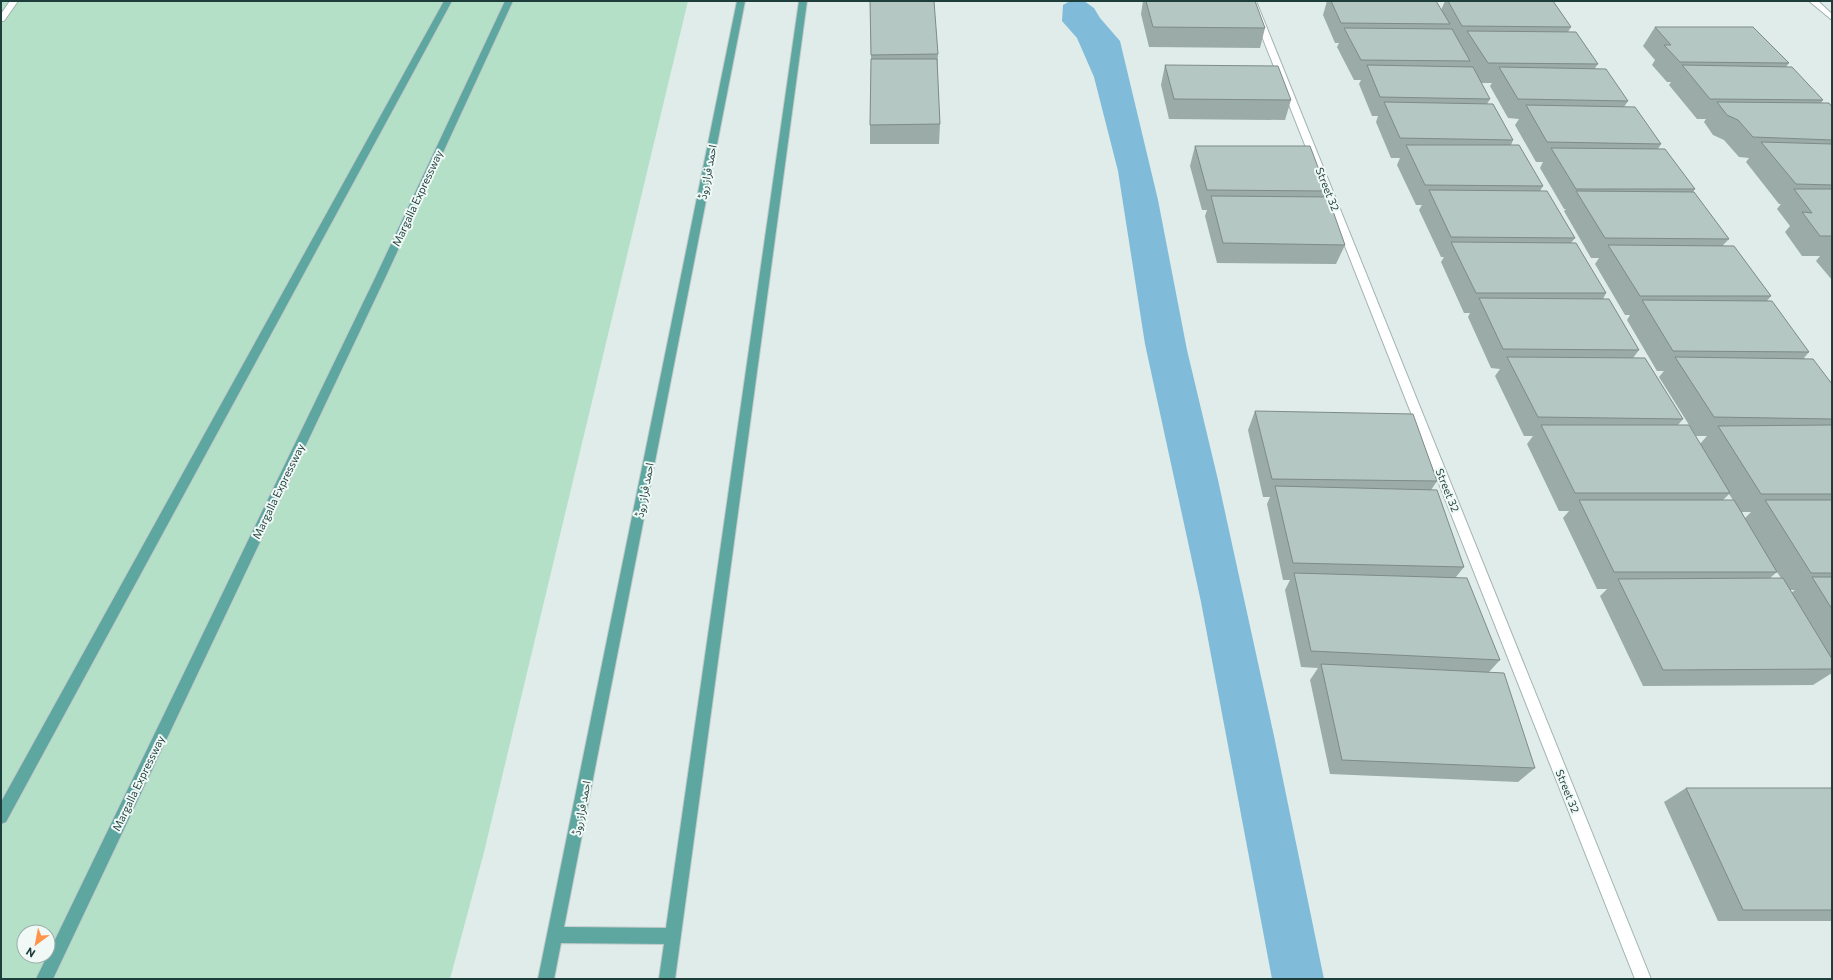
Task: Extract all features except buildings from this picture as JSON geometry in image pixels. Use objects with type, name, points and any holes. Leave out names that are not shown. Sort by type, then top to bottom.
[{"type":"main road","points":[[1,817],[448,1]]},
{"type":"main road","name":"Margalla Expressway","points":[[44,979],[381,276],[508,1]]},
{"type":"main road","name":"احمد فراز روڈ","points":[[546,979],[556,935],[741,1]]},
{"type":"main road","points":[[667,979],[803,1]]},
{"type":"main road","points":[[556,935],[673,936]]},
{"type":"street","points":[[1,19],[14,1]]},
{"type":"street","name":"Street 32","points":[[1252,1],[1643,979]]},
{"type":"street","points":[[1813,1],[1832,18]]},
{"type":"green space","points":[[1,1],[688,1],[484,852],[450,979],[1,979]]},
{"type":"water","points":[[1070,1],[1084,1],[1094,8],[1100,18],[1120,41],[1158,200],[1187,350],[1218,480],[1274,736],[1324,979],[1272,979],[1201,602],[1145,344],[1118,171],[1094,77],[1077,38],[1062,21],[1063,5]]}]
